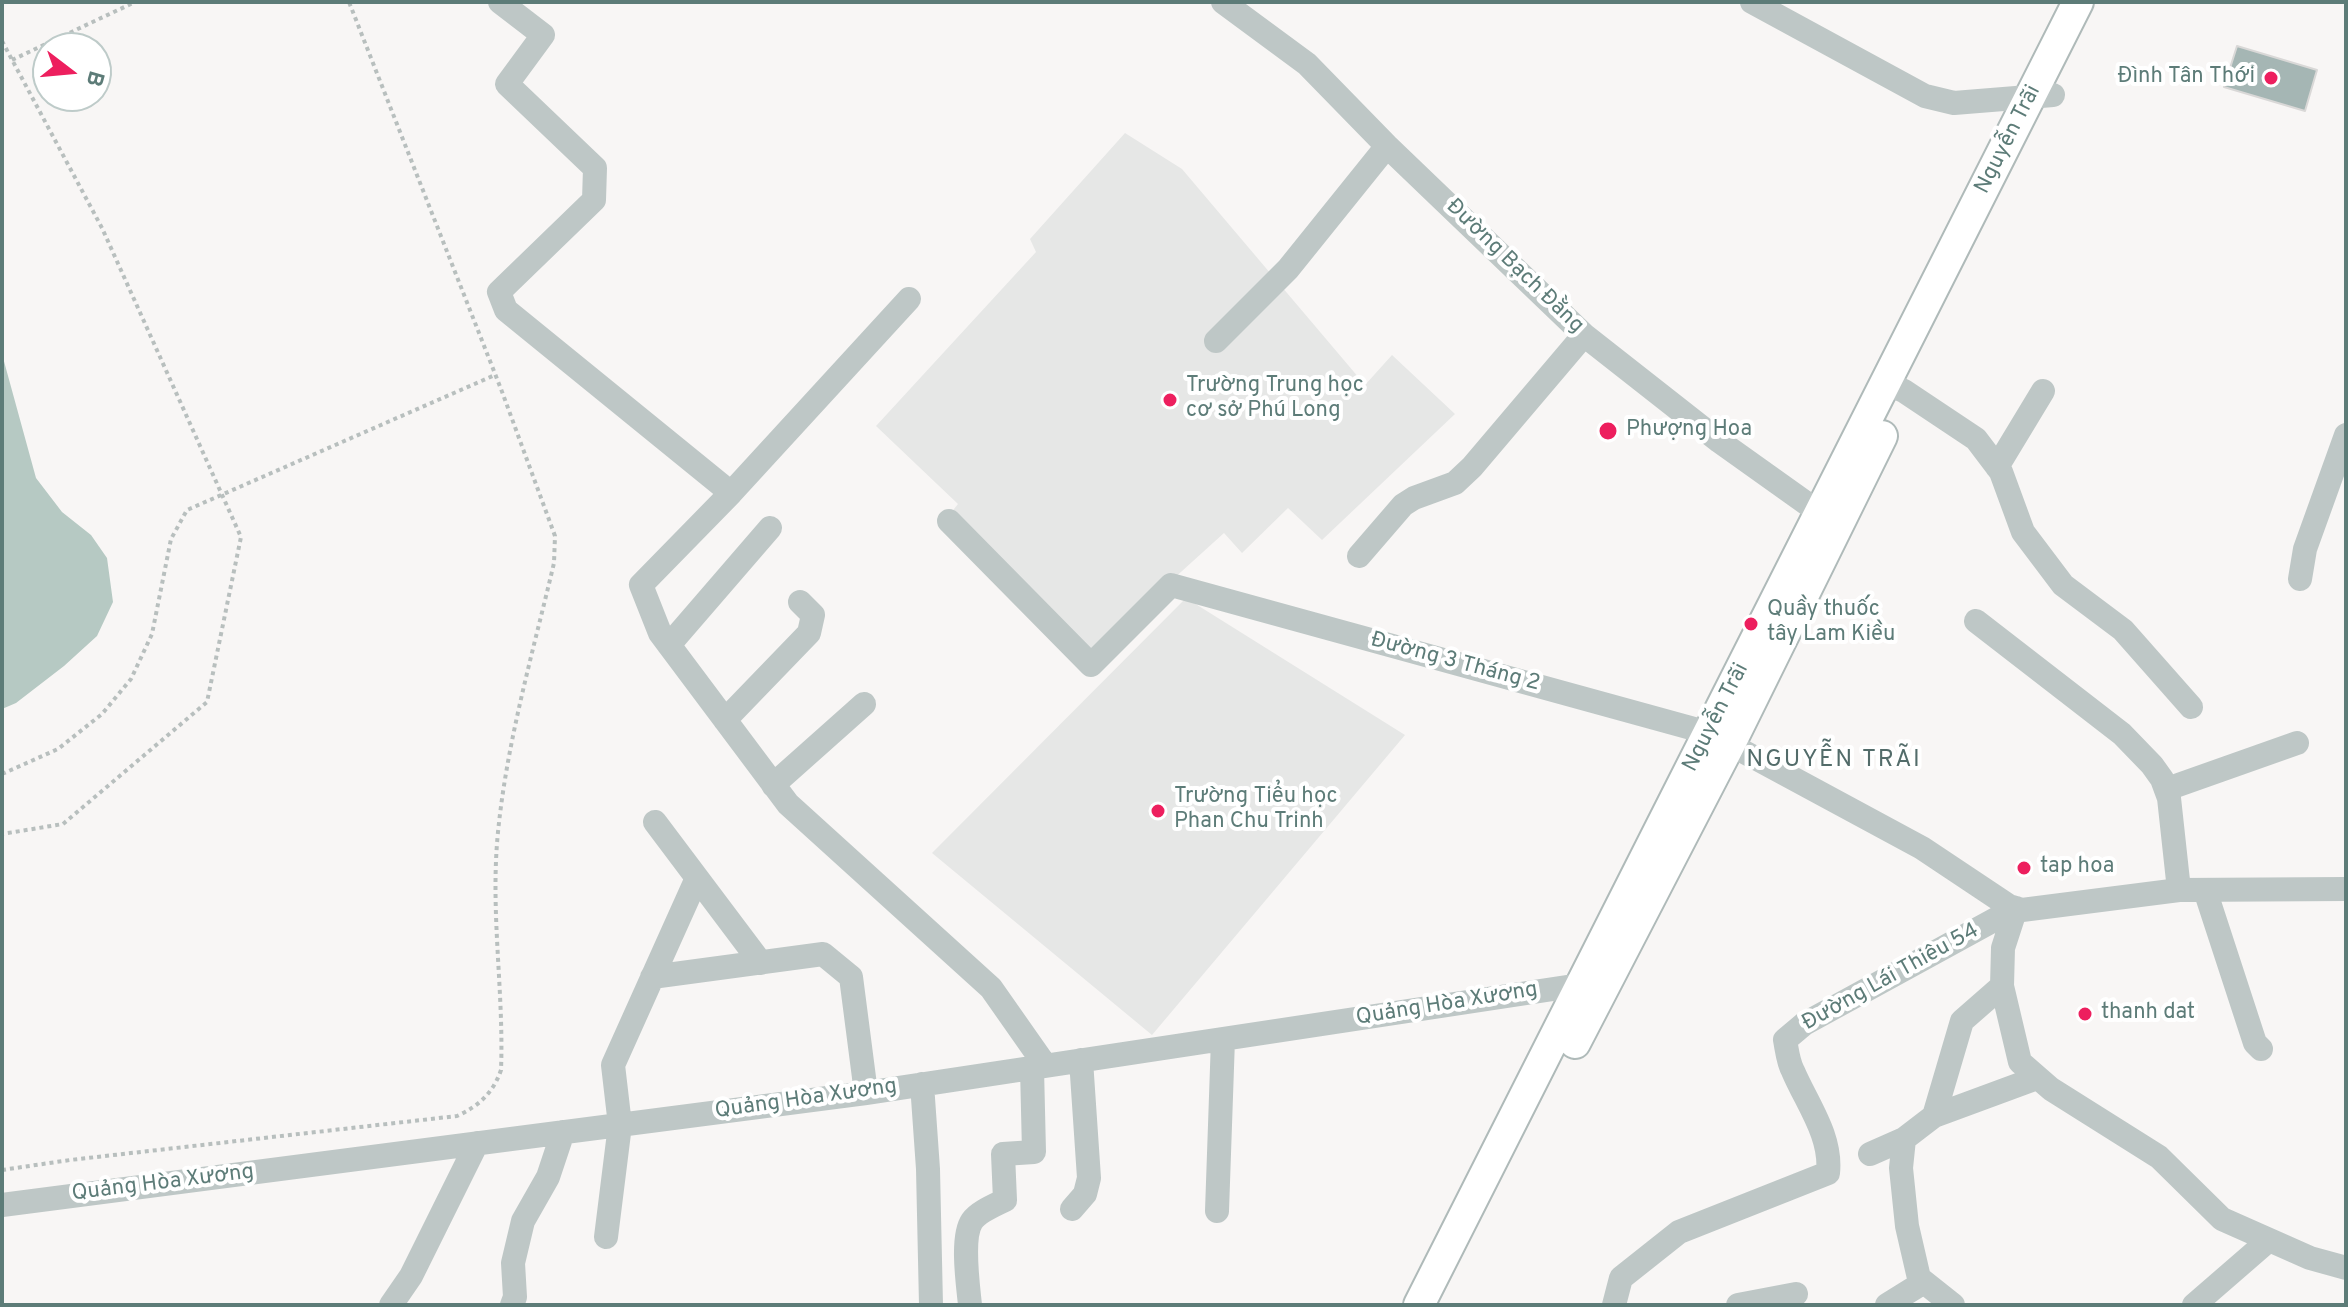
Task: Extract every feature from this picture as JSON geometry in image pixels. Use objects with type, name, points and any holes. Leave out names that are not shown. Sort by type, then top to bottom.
[{"type":"main road","name":"Nguyễn Trãi","points":[[2042,95],[2078,2]]},
{"type":"main road","name":"Nguyễn Trãi","points":[[1419,1305],[1595,983],[2042,95],[2099,2]]},
{"type":"main road","name":"Nguyễn Trãi","points":[[1720,739],[1820,513],[1895,387]]},
{"type":"main road","name":"Nguyễn Trãi","points":[[1442,1305],[1595,983]]},
{"type":"street","points":[[500,2],[543,35],[507,84],[595,168],[594,200],[499,292],[506,310],[731,493]]},
{"type":"street","name":"Đường Bạch Đằng","points":[[1223,2],[1307,64],[1387,146],[1584,335],[1719,441],[1820,513]]},
{"type":"street","points":[[1752,2],[1925,96],[1954,103],[2042,95]]},
{"type":"street","points":[[1216,341],[1288,269],[1387,146]]},
{"type":"street","points":[[909,299],[731,493],[641,585],[660,633],[773,785],[798,814],[991,988],[1038,1067],[1034,1152],[1003,1154],[1005,1200],[973,1219],[969,1229],[967,1269],[970,1305]]},
{"type":"street","points":[[1359,556],[1403,505],[1455,483],[1472,467],[1584,335]]},
{"type":"street","points":[[1895,387],[1976,439],[1997,467],[2023,532],[2063,585],[2123,630],[2191,707]]},
{"type":"street","points":[[1997,467],[2043,391]]},
{"type":"street","points":[[2300,579],[2305,549],[2346,435]]},
{"type":"street","name":"Đường 3 Tháng 2","points":[[949,521],[1091,665],[1171,585],[1720,739],[1922,848],[2012,907]]},
{"type":"street","points":[[669,645],[770,528]]},
{"type":"street","points":[[725,720],[809,633],[813,615],[800,602]]},
{"type":"street","points":[[1976,621],[2141,751],[2167,789],[2179,890]]},
{"type":"street","points":[[773,785],[864,704]]},
{"type":"street","points":[[2167,789],[2297,743]]},
{"type":"street","points":[[655,822],[761,963]]},
{"type":"street","points":[[606,1237],[620,1125],[613,1065],[697,878]]},
{"type":"street","points":[[2346,889],[2179,890],[2033,910],[2012,907],[2003,948],[2002,986],[2020,1062],[2037,1078],[2159,1157],[2222,1219],[2310,1258],[2346,1268]]},
{"type":"street","points":[[2205,890],[2255,1043],[2261,1049]]},
{"type":"street","name":"Đường Lái Thiêu 54","points":[[1614,1305],[1621,1278],[1679,1232],[1828,1173],[1830,1157],[1816,1116],[1791,1069],[1785,1040],[1804,1024],[2012,907]]},
{"type":"street","points":[[652,977],[823,954],[851,977],[866,1093]]},
{"type":"street","name":"Quảng Hòa Xương","points":[[2,1205],[866,1093],[1595,983]]},
{"type":"street","points":[[1934,1116],[1962,1021],[2002,986]]},
{"type":"street","points":[[1217,1211],[1223,1039]]},
{"type":"street","points":[[1072,1209],[1085,1194],[1089,1178],[1081,1060]]},
{"type":"street","points":[[1870,1154],[1904,1139],[1934,1116],[2037,1078]]},
{"type":"street","points":[[922,1084],[928,1169],[931,1305]]},
{"type":"street","points":[[512,1305],[515,1297],[513,1263],[523,1221],[548,1177],[563,1132]]},
{"type":"street","points":[[1904,1139],[1901,1168],[1907,1226],[1919,1278],[1953,1305]]},
{"type":"street","points":[[391,1305],[411,1276],[477,1143]]},
{"type":"street","points":[[2194,1305],[2269,1240]]},
{"type":"street","points":[[1887,1305],[1924,1282]]},
{"type":"street","points":[[1738,1305],[1796,1294]]},
{"type":"path","points":[[12,60],[135,2]]},
{"type":"path","points":[[2,1170],[457,1116],[485,1099],[496,1085],[501,1070],[496,902],[498,835],[507,764],[554,563],[555,536],[349,2]]},
{"type":"path","points":[[2,41],[102,228],[241,537],[207,702],[63,824],[2,834]]},
{"type":"path","points":[[2,774],[58,749],[102,714],[131,679],[152,634],[171,539],[187,510],[495,375]]},
{"type":"shaded area","name":"Trường Trung học cơ sở Phú Long","points":[[1125,133],[1182,169],[1365,385],[1392,355],[1455,414],[1322,540],[1288,508],[1242,553],[1224,533],[1086,658],[950,514],[958,504],[876,426],[1036,252],[1030,239]]},
{"type":"shaded area","points":[[2,354],[36,478],[62,512],[91,535],[107,558],[113,602],[97,636],[16,703],[2,709]]},
{"type":"shaded area","name":"Trường Tiểu học Phan Chu Trinh","points":[[1186,598],[1405,735],[1152,1035],[932,853]]},
{"type":"building","name":"Đình Tân Thới","points":[[2237,46],[2317,70],[2305,111],[2224,87]]},
{"type":"place","name":"Đình Tân Thới","points":[[2271,78]]},
{"type":"place","name":"Trường Trung học cơ sở Phú Long","points":[[1170,400]]},
{"type":"place","name":"Phượng Hoa","points":[[1608,431]]},
{"type":"place","name":"Quầy thuốc tây Lam Kiều","points":[[1751,624]]},
{"type":"place","name":"Trường Tiểu học Phan Chu Trinh","points":[[1158,811]]},
{"type":"place","name":"tap hoa","points":[[2024,868]]},
{"type":"place","name":"thanh dat","points":[[2085,1014]]},
{"type":"district","name":"NGUYỄN TRÃI","points":[[1834,761]]}]
